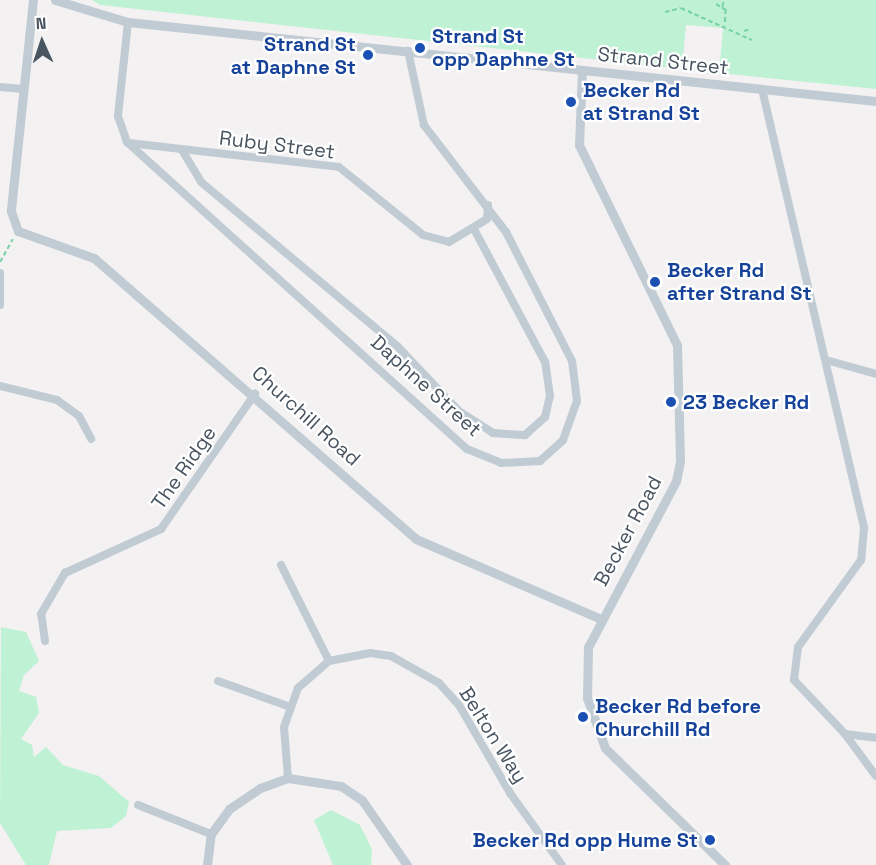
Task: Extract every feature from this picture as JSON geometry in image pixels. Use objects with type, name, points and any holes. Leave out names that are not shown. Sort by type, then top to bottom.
[{"type":"street","points":[[18,231],[11,211],[33,0]]},
{"type":"street","name":"Strand Street","points":[[55,0],[128,22],[876,101]]},
{"type":"street","points":[[127,142],[118,116],[128,22]]},
{"type":"street","name":"Daphne Street","points":[[127,142],[395,379],[467,449],[501,463],[540,461],[563,440],[577,401],[572,361],[488,205],[424,125],[408,51]]},
{"type":"street","name":"Becker Road","points":[[582,71],[579,145],[674,336],[679,372],[679,472],[601,619],[585,671],[597,735],[612,757],[725,865]]},
{"type":"street","points":[[0,87],[23,89]]},
{"type":"street","points":[[762,89],[862,518],[864,548],[851,578],[798,647],[793,672],[805,695],[845,734],[876,776]]},
{"type":"street","name":"Ruby Street","points":[[127,142],[339,167],[423,235],[448,242],[474,229]]},
{"type":"street","name":"Daphne Street","points":[[182,150],[201,182],[398,347],[459,411],[493,433],[525,435],[545,417],[550,396],[545,362],[474,229]]},
{"type":"street","points":[[474,229],[487,219],[488,205]]},
{"type":"street","name":"Churchill Road","points":[[18,231],[94,258],[255,394],[416,539],[601,619]]},
{"type":"street","points":[[0,273],[0,305]]},
{"type":"street","points":[[826,360],[876,374]]},
{"type":"street","points":[[0,386],[57,400],[79,417],[92,439]]},
{"type":"street","name":"The Ridge","points":[[45,641],[41,614],[64,573],[161,529],[255,394]]},
{"type":"street","points":[[281,565],[329,662]]},
{"type":"street","name":"Belton Way","points":[[288,706],[298,688],[329,662],[370,653],[391,657],[440,683],[562,865]]},
{"type":"street","points":[[218,681],[288,706],[288,778]]},
{"type":"street","points":[[845,734],[876,738]]},
{"type":"street","points":[[207,865],[211,834],[229,809],[260,788],[288,778],[341,786],[362,800],[407,865]]},
{"type":"street","points":[[138,805],[211,834]]},
{"type":"path","points":[[724,0],[722,7],[725,27]]},
{"type":"path","points":[[716,4],[722,7]]},
{"type":"path","points":[[666,12],[681,8],[725,27],[743,32],[752,40]]},
{"type":"path","points":[[743,32],[750,29]]},
{"type":"path","points":[[0,262],[18,231]]},
{"type":"green space","points":[[92,0],[876,0],[876,89],[719,73],[723,28],[686,25],[682,69],[100,5]]},
{"type":"green space","points":[[1,627],[26,632],[39,661],[24,675],[19,691],[36,697],[39,713],[21,739],[32,745],[34,757],[46,747],[63,765],[99,776],[129,802],[126,816],[111,828],[57,831],[49,865],[26,865],[0,823]]},
{"type":"green space","points":[[331,810],[360,825],[372,849],[371,865],[333,865],[314,820]]},
{"type":"place","name":"Strand St opp Daphne St","points":[[420,48]]},
{"type":"place","name":"Strand St at Daphne St","points":[[368,55]]},
{"type":"place","name":"Becker Rd at Strand St","points":[[571,102]]},
{"type":"place","name":"Becker Rd after Strand St","points":[[655,282]]},
{"type":"place","name":"23 Becker Rd","points":[[671,402]]},
{"type":"place","name":"Becker Rd before Churchill Rd","points":[[583,717]]},
{"type":"place","name":"Becker Rd opp Hume St","points":[[710,840]]}]
